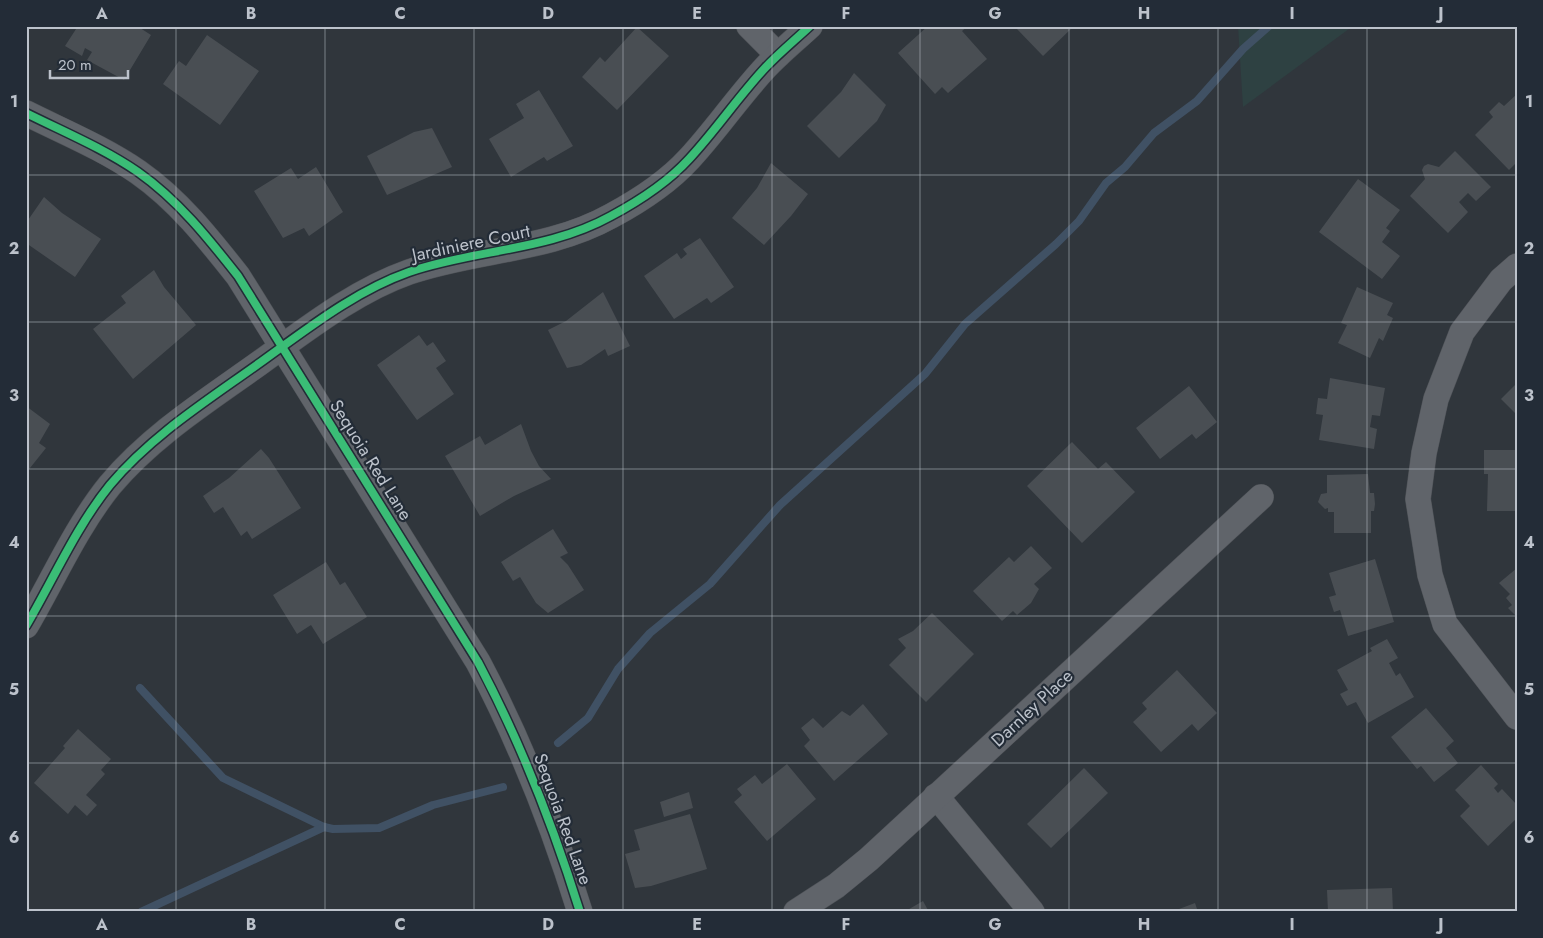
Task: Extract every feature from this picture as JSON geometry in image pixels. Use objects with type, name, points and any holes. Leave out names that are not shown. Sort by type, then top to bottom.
[{"type":"street","points":[[749,26],[778,55]]},
{"type":"street","name":"Jardiniere Court","points":[[26,626],[89,515],[116,479],[146,447],[194,409],[282,347],[374,287],[408,272],[442,262],[546,242],[610,217],[651,192],[688,161],[778,55],[810,26]]},
{"type":"street","name":"Sequoia Red Lane","points":[[26,113],[105,152],[138,172],[168,196],[198,226],[238,276],[440,599],[506,716],[529,766],[561,850],[580,912]]},
{"type":"street","points":[[1517,266],[1501,280],[1462,332],[1436,399],[1424,453],[1418,499],[1430,575],[1445,624],[1517,717]]},
{"type":"street","name":"Darnley Place","points":[[796,912],[836,886],[869,859],[1262,497]]},
{"type":"street","points":[[936,796],[1032,912]]},
{"type":"shaded area","points":[[1238,26],[1353,26],[1243,107]]},
{"type":"building","points":[[78,26],[137,26],[151,35],[124,80],[87,60],[92,52],[85,48],[82,56],[65,46]]},
{"type":"building","points":[[928,26],[968,26],[962,31],[987,59],[948,93],[942,87],[935,94],[898,53]]},
{"type":"building","points":[[1018,26],[1074,26],[1043,56],[1016,28]]},
{"type":"building","points":[[637,27],[669,56],[617,110],[582,77],[600,57],[605,62]]},
{"type":"building","points":[[207,35],[259,71],[220,125],[163,84],[179,61],[186,66]]},
{"type":"building","points":[[854,73],[886,105],[877,121],[839,158],[807,126],[841,92]]},
{"type":"building","points":[[539,90],[573,146],[547,161],[544,157],[511,177],[489,139],[524,118],[516,104]]},
{"type":"building","points":[[1517,94],[1517,162],[1509,170],[1475,135],[1493,117],[1489,112],[1499,102],[1504,106]]},
{"type":"building","points":[[432,128],[452,167],[387,195],[367,156],[414,132]]},
{"type":"building","points":[[1455,151],[1491,187],[1476,201],[1468,193],[1459,202],[1468,212],[1448,233],[1410,196],[1425,179],[1422,170],[1424,166],[1428,164],[1439,167]]},
{"type":"building","points":[[771,163],[808,194],[764,245],[732,218],[757,188]]},
{"type":"building","points":[[316,167],[343,212],[309,236],[304,228],[283,238],[254,191],[291,168],[298,179]]},
{"type":"building","points":[[1358,179],[1400,210],[1386,228],[1390,231],[1382,242],[1400,256],[1382,279],[1319,232]]},
{"type":"building","points":[[44,197],[62,213],[101,239],[75,277],[26,243],[26,223]]},
{"type":"building","points":[[700,238],[734,287],[711,303],[707,298],[674,319],[644,276],[677,253],[681,259],[687,254],[683,249]]},
{"type":"building","points":[[154,270],[164,287],[196,325],[133,379],[93,329],[126,303],[121,296]]},
{"type":"building","points":[[1357,287],[1393,303],[1387,315],[1393,318],[1383,341],[1379,338],[1370,358],[1338,343],[1347,325],[1341,323]]},
{"type":"building","points":[[603,292],[630,346],[608,356],[605,349],[581,365],[567,368],[548,330],[566,321]]},
{"type":"building","points":[[419,335],[427,346],[433,342],[446,361],[436,368],[454,394],[417,420],[377,365]]},
{"type":"building","points":[[1330,378],[1385,388],[1380,416],[1372,415],[1370,427],[1377,429],[1374,449],[1319,440],[1323,415],[1316,414],[1318,398],[1327,399]]},
{"type":"building","points":[[1517,383],[1517,415],[1501,399]]},
{"type":"building","points":[[1189,386],[1217,422],[1196,439],[1192,434],[1160,459],[1136,428]]},
{"type":"building","points":[[26,406],[50,424],[39,443],[46,448],[26,473]]},
{"type":"building","points":[[521,424],[539,466],[551,479],[514,496],[480,516],[445,456],[480,436],[485,445]]},
{"type":"building","points":[[1072,442],[1098,469],[1106,462],[1135,492],[1082,543],[1027,486]]},
{"type":"building","points":[[261,449],[269,458],[301,508],[252,539],[247,531],[241,536],[223,507],[214,513],[203,496],[229,478]]},
{"type":"building","points":[[1484,450],[1517,450],[1517,511],[1487,511],[1488,474],[1484,474]]},
{"type":"building","points":[[1368,474],[1370,493],[1374,493],[1375,504],[1374,511],[1371,511],[1371,533],[1334,533],[1334,512],[1328,512],[1328,508],[1325,509],[1318,502],[1321,494],[1327,493],[1327,475]]},
{"type":"building","points":[[553,529],[568,553],[560,557],[568,565],[584,590],[548,613],[536,603],[520,577],[513,581],[501,562]]},
{"type":"building","points":[[1031,546],[1052,568],[1034,584],[1039,589],[1031,603],[1017,615],[1013,611],[1002,621],[973,591],[1009,557],[1014,562]]},
{"type":"building","points":[[1375,559],[1394,622],[1348,636],[1340,610],[1334,612],[1329,597],[1336,595],[1329,573]]},
{"type":"building","points":[[326,562],[340,585],[345,582],[367,617],[323,644],[311,625],[297,634],[273,595]]},
{"type":"building","points":[[1517,568],[1517,617],[1508,608],[1512,605],[1506,598],[1510,594],[1499,583]]},
{"type":"building","points":[[932,613],[974,654],[926,702],[889,665],[906,648],[898,639],[913,631]]},
{"type":"building","points":[[1387,639],[1398,658],[1389,663],[1396,676],[1400,673],[1414,697],[1368,723],[1356,702],[1347,706],[1340,694],[1348,690],[1337,670],[1372,651],[1370,648]]},
{"type":"building","points":[[1177,670],[1217,713],[1198,731],[1192,724],[1161,752],[1133,722],[1147,709],[1142,703]]},
{"type":"building","points":[[863,704],[888,734],[834,781],[804,746],[810,740],[801,728],[813,718],[823,728],[842,711],[850,716]]},
{"type":"building","points":[[1426,708],[1454,741],[1446,748],[1458,763],[1434,782],[1421,766],[1417,769],[1391,737]]},
{"type":"building","points":[[78,729],[111,759],[101,770],[105,774],[86,795],[97,805],[87,816],[75,805],[68,814],[34,783],[65,748],[63,746]]},
{"type":"building","points":[[787,764],[816,799],[767,841],[734,802],[742,795],[737,789],[755,775],[762,784]]},
{"type":"building","points":[[1481,765],[1498,784],[1494,788],[1498,793],[1502,789],[1517,805],[1517,818],[1488,846],[1460,816],[1470,806],[1455,790]]},
{"type":"building","points":[[1084,768],[1108,793],[1051,848],[1027,824]]},
{"type":"building","points":[[689,792],[693,808],[664,817],[660,802]]},
{"type":"building","points":[[690,814],[707,869],[651,886],[635,888],[625,854],[640,850],[634,830]]},
{"type":"building","points":[[1392,888],[1393,912],[1328,912],[1327,890]]},
{"type":"building","points":[[923,901],[929,912],[904,912]]},
{"type":"building","points":[[1195,903],[1198,912],[1171,912]]},
{"type":"waterway","points":[[558,743],[588,718],[618,669],[650,633],[710,584],[780,505],[925,374],[965,324],[1056,244],[1079,221],[1106,183],[1125,167],[1154,133],[1197,101],[1243,49],[1269,26]]},
{"type":"waterway","points":[[140,688],[223,778],[324,827],[333,829],[379,828],[433,805],[503,787]]},
{"type":"waterway","points":[[141,912],[324,827]]},
{"type":"cycle path","points":[[26,626],[86,518],[98,501],[126,467],[181,419],[332,312],[370,289],[409,272],[434,264],[537,243],[587,228],[632,204],[681,167],[765,68],[810,26]]},
{"type":"cycle path","points":[[26,113],[111,155],[153,183],[192,220],[238,276],[478,662],[494,692],[535,785],[559,848],[580,912]]}]
